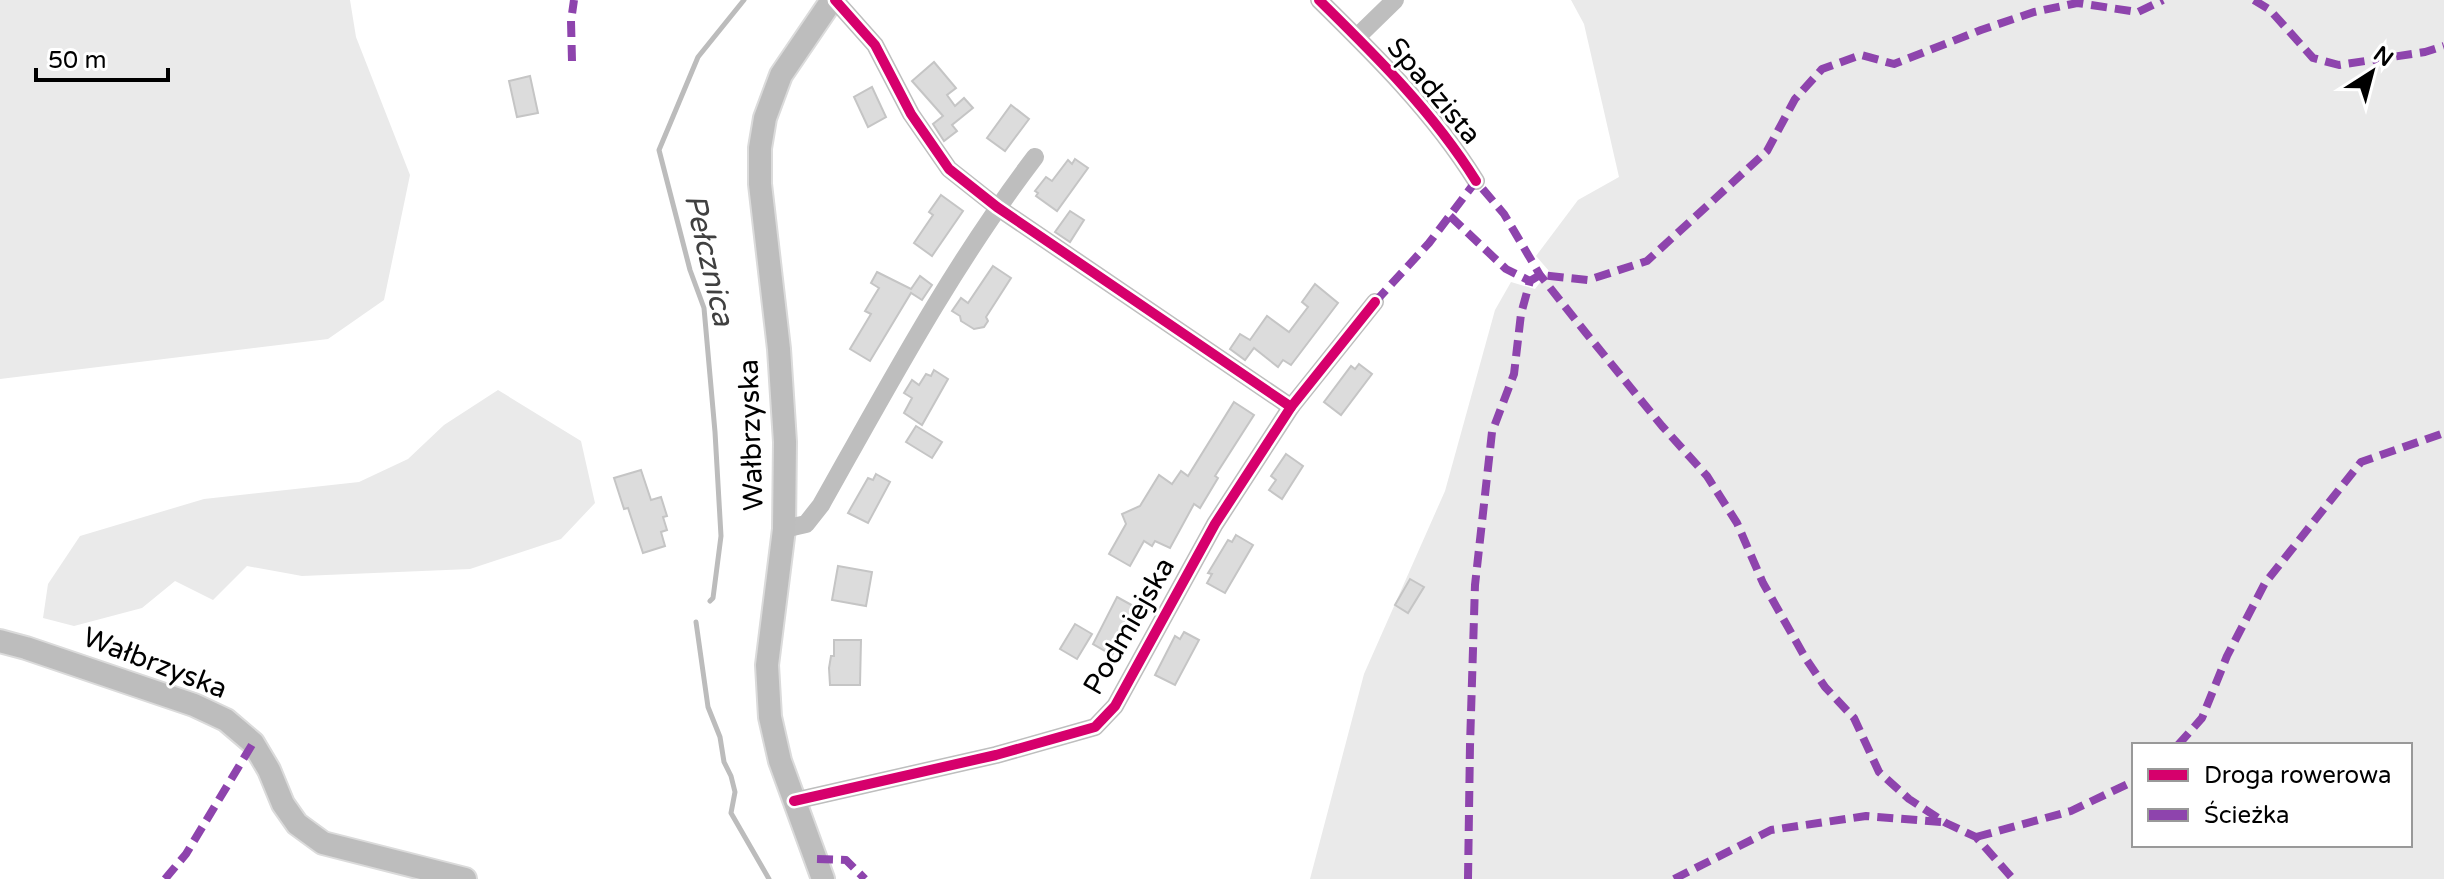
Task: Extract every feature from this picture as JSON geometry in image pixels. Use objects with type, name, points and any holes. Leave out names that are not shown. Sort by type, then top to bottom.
[{"type":"main road","name":"Wałbrzyska","points":[[823,879],[780,761],[770,717],[767,665],[784,529],[785,442],[779,349],[760,184],[760,148],[765,118],[781,75],[834,0]]},
{"type":"main road","name":"Wałbrzyska","points":[[0,641],[153,690],[226,720],[253,743],[269,770],[283,804],[297,824],[323,843],[465,879]]},
{"type":"street","points":[[834,0],[875,45],[911,114],[949,169],[997,207],[1291,407]]},
{"type":"street","name":"Spadzista","points":[[1319,0],[1417,100],[1476,181]]},
{"type":"street","name":"Spadzista","points":[[1357,37],[1395,0]]},
{"type":"street","points":[[784,529],[806,524],[821,505],[934,305],[997,207],[1035,157]]},
{"type":"street","name":"Podmiejska","points":[[794,801],[996,755],[1095,727],[1115,706],[1215,524],[1291,407],[1375,302]]},
{"type":"shaded area","points":[[0,0],[350,0],[356,37],[410,175],[384,300],[328,339],[0,379]]},
{"type":"shaded area","points":[[1571,0],[2444,0],[2444,879],[1310,879],[1364,674],[1445,491],[1495,310],[1511,282],[1535,289],[1549,271],[1536,256],[1578,200],[1619,177],[1584,24]]},
{"type":"shaded area","points":[[498,390],[581,441],[595,503],[561,539],[470,569],[302,576],[247,566],[213,600],[175,581],[142,608],[74,626],[43,618],[48,584],[80,536],[204,499],[359,482],[408,459],[444,425]]},
{"type":"building","points":[[934,62],[956,88],[947,95],[955,106],[964,98],[973,108],[952,125],[957,131],[944,141],[933,124],[943,116],[912,81]]},
{"type":"building","points":[[530,76],[538,113],[517,117],[509,81]]},
{"type":"building","points":[[872,87],[886,117],[868,127],[854,97]]},
{"type":"building","points":[[1011,105],[1029,119],[1005,151],[987,138]]},
{"type":"building","points":[[1075,159],[1088,168],[1057,211],[1036,196],[1038,193],[1035,191],[1046,177],[1052,181],[1068,160],[1072,164]]},
{"type":"building","points":[[941,195],[963,211],[932,256],[914,243],[933,215],[929,212]]},
{"type":"building","points":[[1070,211],[1084,220],[1070,242],[1055,232]]},
{"type":"building","points":[[993,266],[1011,278],[986,317],[988,321],[984,327],[974,329],[952,311],[961,298],[968,303]]},
{"type":"building","points":[[877,272],[911,289],[920,276],[932,285],[922,300],[911,293],[870,361],[850,349],[871,314],[865,311],[879,288],[871,283]]},
{"type":"building","points":[[1315,284],[1338,303],[1291,365],[1283,360],[1278,367],[1254,348],[1245,360],[1230,349],[1240,334],[1250,340],[1267,316],[1289,332],[1308,307],[1302,302]]},
{"type":"building","points":[[1359,364],[1372,374],[1341,415],[1324,402],[1351,366],[1355,369]]},
{"type":"building","points":[[934,370],[948,379],[922,425],[904,413],[912,398],[904,393],[912,380],[919,385],[926,374],[931,376]]},
{"type":"building","points":[[1234,402],[1254,415],[1215,476],[1218,478],[1200,508],[1194,504],[1170,548],[1155,541],[1152,546],[1144,541],[1130,566],[1109,554],[1126,524],[1122,514],[1140,506],[1159,475],[1172,484],[1181,471],[1188,476]]},
{"type":"building","points":[[916,426],[942,442],[932,458],[906,442]]},
{"type":"building","points":[[1286,454],[1303,466],[1282,499],[1269,490],[1276,480],[1271,476]]},
{"type":"building","points":[[641,470],[651,500],[661,497],[667,516],[663,517],[667,530],[661,532],[665,546],[643,553],[614,478]]},
{"type":"building","points":[[876,474],[890,482],[868,523],[848,513],[868,478],[873,480]]},
{"type":"building","points":[[1236,535],[1253,545],[1225,593],[1207,583],[1212,574],[1208,573],[1228,540],[1232,542]]},
{"type":"building","points":[[838,566],[872,572],[866,606],[832,600]]},
{"type":"building","points":[[1410,579],[1424,587],[1408,613],[1395,605]]},
{"type":"building","points":[[1117,597],[1137,608],[1112,655],[1093,644]]},
{"type":"building","points":[[1075,624],[1092,634],[1077,659],[1060,649]]},
{"type":"building","points":[[1184,632],[1199,640],[1175,685],[1155,675],[1175,636],[1180,639]]},
{"type":"building","points":[[834,640],[861,640],[860,685],[830,685],[829,668],[831,656],[834,656]]},
{"type":"waterway","name":"Pełcznica","points":[[710,601],[713,598],[721,536],[704,308],[690,270],[659,150],[698,57],[744,0]]},
{"type":"waterway","name":"Pełcznica","points":[[696,622],[708,707],[735,792],[731,813],[769,879]]},
{"type":"marked path","points":[[572,61],[574,0]]},
{"type":"marked path","points":[[1468,879],[1475,585],[1492,432],[1514,374],[1521,314],[1530,281],[1540,275],[1588,280],[1647,261],[1767,151],[1795,99],[1822,69],[1861,55],[1894,64],[2034,12],[2077,3],[2138,12],[2163,0]]},
{"type":"marked path","points":[[2254,0],[2270,10],[2313,58],[2339,65],[2425,52],[2444,46]]},
{"type":"marked path","points":[[1375,302],[1429,243],[1476,181],[1504,214],[1540,275],[1662,426],[1707,476],[1737,523],[1763,583],[1806,659],[1825,687],[1854,718],[1879,772],[1909,799],[1946,823],[1976,837],[2013,879]]},
{"type":"marked path","points":[[1450,216],[1506,269],[1530,281]]},
{"type":"marked path","points":[[2180,743],[2202,718],[2227,656],[2265,583],[2361,462],[2444,433]]},
{"type":"marked path","points":[[165,879],[186,854],[253,743]]},
{"type":"marked path","points":[[1976,837],[2071,811],[2132,782]]},
{"type":"marked path","points":[[1674,879],[1771,830],[1866,816],[1942,822]]},
{"type":"marked path","points":[[817,859],[846,860],[865,879]]},
{"type":"cycle path","points":[[835,0],[875,45],[911,114],[949,169],[997,207],[1291,407]]},
{"type":"cycle path","points":[[1319,0],[1422,108],[1476,181]]},
{"type":"cycle path","points":[[794,801],[996,755],[1095,727],[1115,706],[1215,524],[1291,407],[1375,302]]}]
